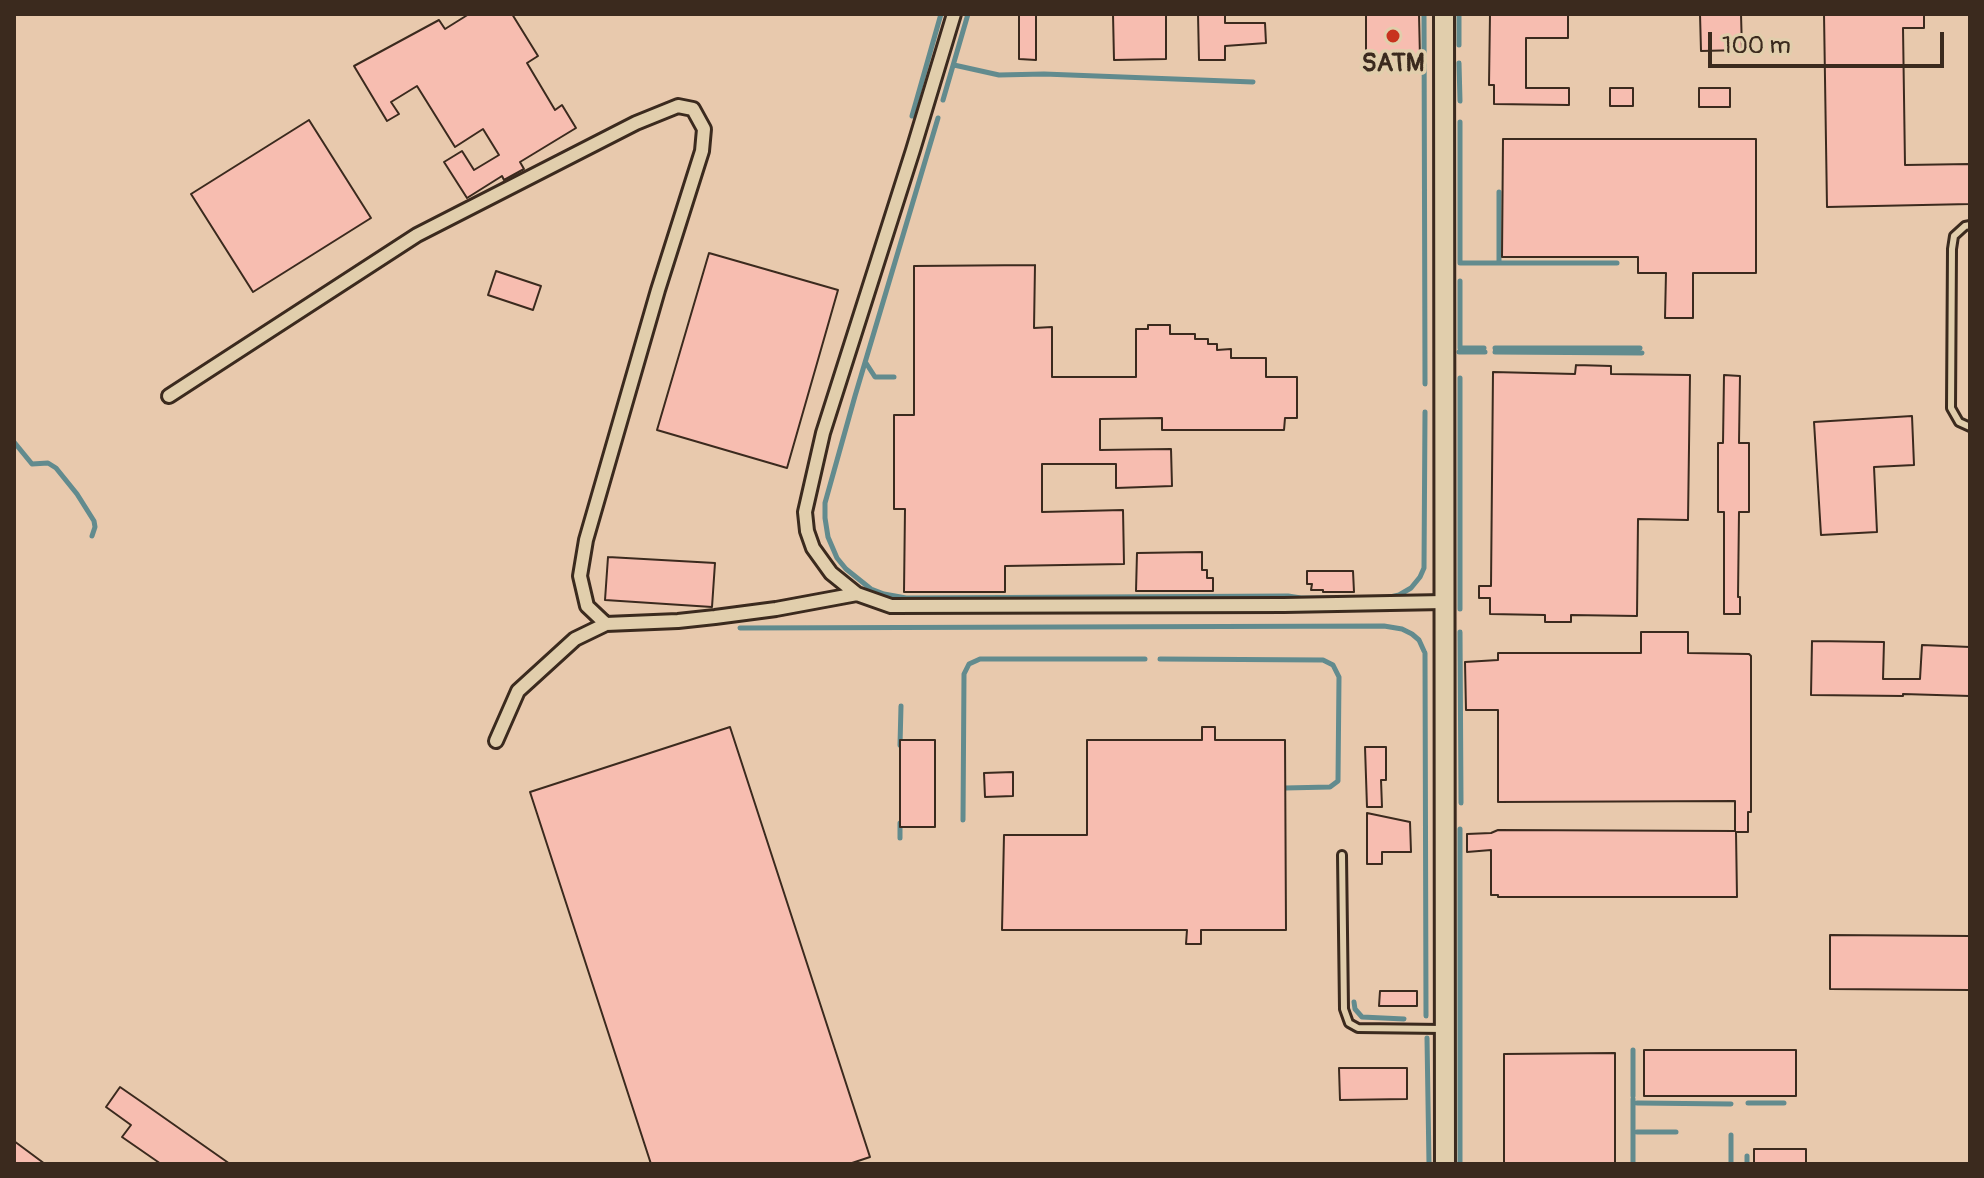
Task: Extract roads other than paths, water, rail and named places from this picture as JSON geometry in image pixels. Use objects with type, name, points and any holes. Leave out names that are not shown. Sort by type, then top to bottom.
[{"type":"main road","points":[[1444,14],[1445,1164]]},
{"type":"street","points":[[954,14],[823,433],[805,512],[813,548],[831,573],[857,594],[891,606],[1444,602]]},
{"type":"street","points":[[169,396],[417,235],[636,123],[678,106],[693,109],[704,129],[702,151],[658,290],[584,552],[580,576],[587,606],[606,624]]},
{"type":"street","points":[[496,741],[518,691],[575,639],[606,624],[715,617],[857,594]]},
{"type":"lane","points":[[1970,225],[1954,236],[1952,249],[1951,408],[1959,422],[1970,427]]},
{"type":"lane","points":[[1342,855],[1344,1009],[1349,1023],[1358,1028],[1446,1029]]},
{"type":"waterway","points":[[912,116],[941,14]]},
{"type":"waterway","points":[[943,100],[968,14]]},
{"type":"waterway","points":[[1424,14],[1425,384]]},
{"type":"waterway","points":[[1459,14],[1459,45]]},
{"type":"waterway","points":[[1459,63],[1460,101]]},
{"type":"waterway","points":[[954,65],[999,75],[1253,82]]},
{"type":"waterway","points":[[938,118],[825,503],[828,537],[837,558],[846,569],[871,589],[906,598],[1368,598]]},
{"type":"waterway","points":[[1460,122],[1460,263]]},
{"type":"waterway","points":[[1499,192],[1499,263]]},
{"type":"waterway","points":[[1462,263],[1617,263]]},
{"type":"waterway","points":[[1460,281],[1460,348],[1484,348]]},
{"type":"waterway","points":[[1495,348],[1640,348]]},
{"type":"waterway","points":[[1459,352],[1485,352]]},
{"type":"waterway","points":[[1495,352],[1642,353]]},
{"type":"waterway","points":[[866,363],[875,377],[894,377]]},
{"type":"waterway","points":[[1460,378],[1460,609]]},
{"type":"waterway","points":[[1386,598],[1411,588],[1424,568],[1425,412]]},
{"type":"waterway","points":[[14,442],[32,464],[48,463],[56,468],[94,521],[92,536]]},
{"type":"waterway","points":[[740,628],[1384,626],[1412,634],[1424,651]]},
{"type":"waterway","points":[[1460,632],[1461,803]]},
{"type":"waterway","points":[[1425,653],[1426,1016]]},
{"type":"waterway","points":[[963,820],[964,674],[969,664],[980,659],[1145,659]]},
{"type":"waterway","points":[[1160,659],[1323,660],[1333,665],[1339,677],[1338,781],[1330,787],[1285,788]]},
{"type":"waterway","points":[[900,745],[901,706]]},
{"type":"waterway","points":[[900,823],[900,838]]},
{"type":"waterway","points":[[1460,829],[1460,1164]]},
{"type":"waterway","points":[[1354,1002],[1355,1009],[1362,1017],[1404,1019]]},
{"type":"waterway","points":[[1427,1038],[1429,1164]]},
{"type":"waterway","points":[[1633,1050],[1633,1096]]},
{"type":"waterway","points":[[1633,1099],[1633,1164]]},
{"type":"waterway","points":[[1637,1103],[1731,1104]]},
{"type":"waterway","points":[[1748,1103],[1784,1103]]},
{"type":"waterway","points":[[1637,1132],[1676,1132]]},
{"type":"waterway","points":[[1731,1135],[1731,1164]]},
{"type":"waterway","points":[[1747,1156],[1747,1164]]},
{"type":"place","name":"SATM","points":[[1393,36]]}]
